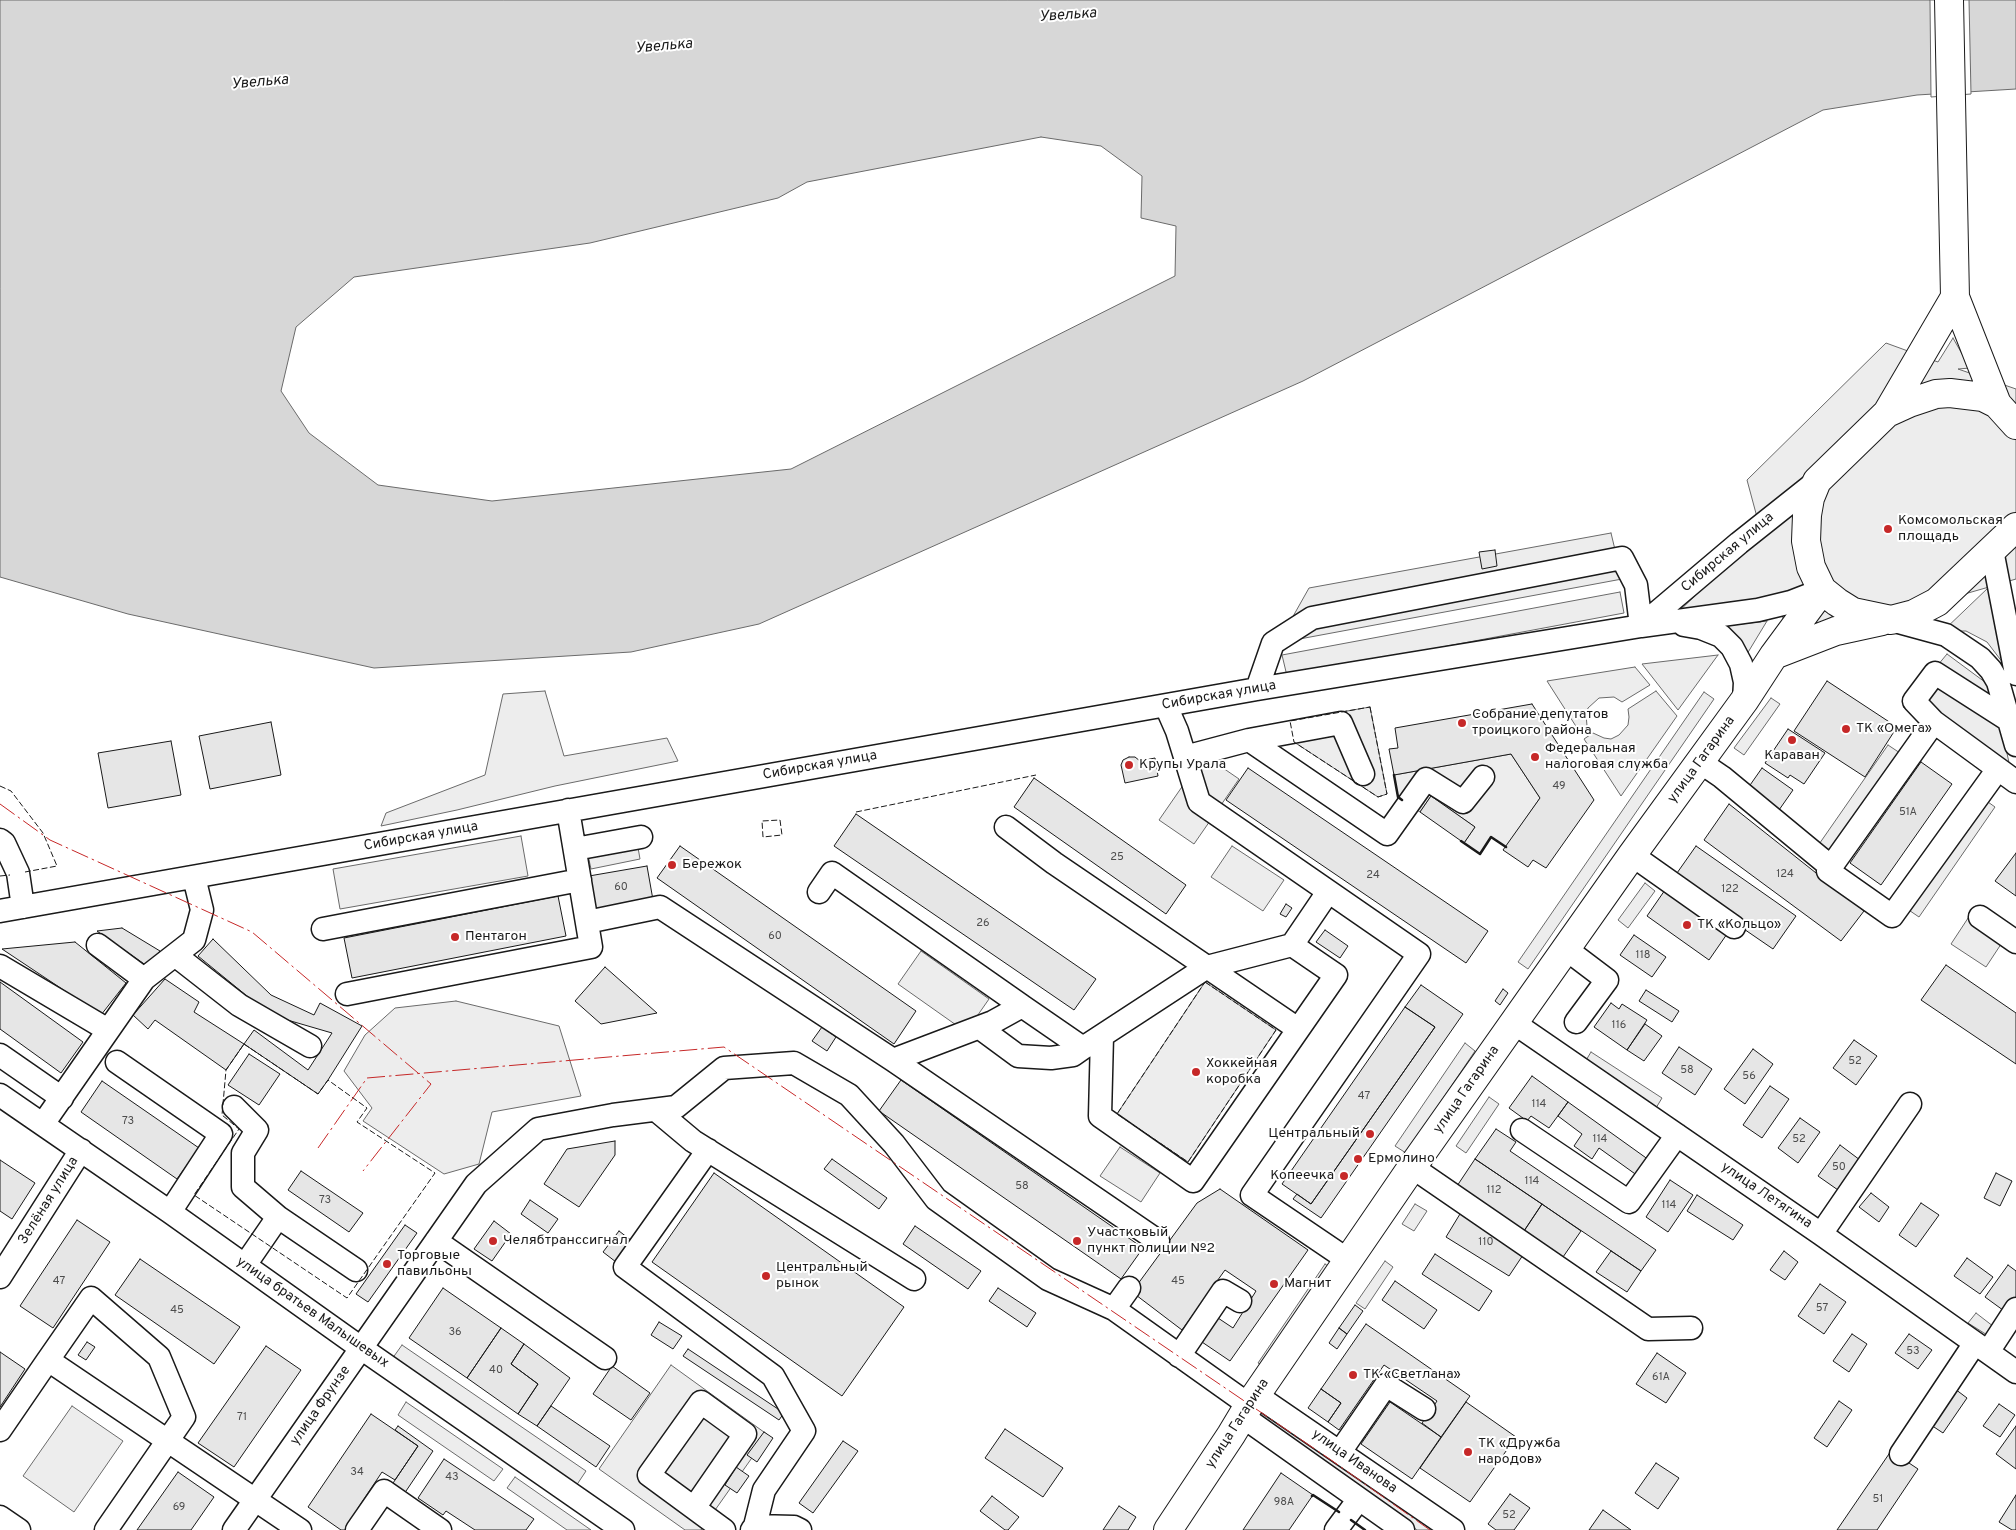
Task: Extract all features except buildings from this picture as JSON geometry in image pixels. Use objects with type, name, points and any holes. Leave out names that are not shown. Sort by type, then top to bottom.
[{"type":"main road","points":[[1949,0],[1955,297],[1997,404],[2016,425]]},
{"type":"main road","points":[[1891,620],[1853,612],[1836,602],[1822,590],[1811,567],[1806,541],[1810,498],[1817,481],[1887,412],[1955,297]]},
{"type":"main road","points":[[1887,412],[1936,394],[1950,393],[1983,397],[1997,404]]},
{"type":"main road","points":[[1774,655],[1836,632],[1914,614],[1937,602],[2016,527]]},
{"type":"main road","name":"улица Гагарина","points":[[1168,1530],[1249,1405],[1412,1167],[1822,590]]},
{"type":"street","name":"Сибирская улица","points":[[1640,626],[1738,543],[1817,481]]},
{"type":"street","points":[[1992,550],[2016,674]]},
{"type":"street","points":[[1257,689],[1273,643],[1312,618],[1622,558],[1636,585],[1640,626]]},
{"type":"street","name":"Сибирская улица","points":[[0,911],[1257,689],[1640,626],[1674,623],[1758,610],[1790,602],[1822,590]]},
{"type":"street","points":[[1891,620],[1946,635],[1980,658],[1991,670],[1998,682],[2016,745]]},
{"type":"street","name":"Сибирская улица","points":[[1674,623],[1701,628],[1721,636],[1732,647],[1741,664],[1745,682],[1744,701]]},
{"type":"street","points":[[2010,721],[1935,673],[1914,701],[1934,722],[2016,782]]},
{"type":"street","points":[[1166,706],[1199,802],[1419,954],[1252,1195],[1348,1260]]},
{"type":"street","points":[[1934,722],[1828,871],[1892,916],[1998,769]]},
{"type":"street","points":[[1185,757],[1249,740],[1341,724],[1363,774]]},
{"type":"street","points":[[1249,740],[1387,834],[1426,779],[1463,802],[1483,777]]},
{"type":"street","points":[[1700,762],[1722,777],[1831,867]]},
{"type":"street","points":[[347,994],[591,948],[568,810]]},
{"type":"street","points":[[1006,827],[1207,968],[1298,1029]]},
{"type":"street","points":[[575,849],[640,837]]},
{"type":"street","points":[[0,840],[4,843],[18,873],[23,907]]},
{"type":"street","points":[[1632,855],[1734,927]]},
{"type":"street","points":[[819,892],[832,873],[1083,1048]]},
{"type":"street","points":[[43,1124],[144,979],[194,940],[202,910],[194,877]]},
{"type":"street","points":[[323,929],[580,880]]},
{"type":"street","points":[[980,1028],[1018,1056],[1051,1058],[1073,1055],[1207,968],[1292,945],[1328,892]]},
{"type":"street","points":[[587,922],[660,907],[893,1060],[1158,1241]]},
{"type":"street","points":[[1980,917],[2016,942]]},
{"type":"street","points":[[98,945],[144,979]]},
{"type":"street","points":[[1102,1036],[1100,1116],[1193,1181],[1336,975],[1292,945]]},
{"type":"street","points":[[1566,949],[1607,980],[1576,1022]]},
{"type":"street","points":[[175,955],[239,1005],[310,1046]]},
{"type":"street","points":[[0,966],[108,1030]]},
{"type":"street","points":[[893,1060],[980,1028],[1022,1006]]},
{"type":"street","name":"улица Летягина","points":[[1514,1023],[1821,1234],[2016,1372]]},
{"type":"street","points":[[0,1055],[62,1098]]},
{"type":"street","points":[[117,1062],[221,1134],[170,1212]]},
{"type":"street","name":"улица Иванова","points":[[747,1066],[794,1063],[849,1095],[894,1144],[936,1199],[1048,1279],[1114,1310],[1249,1405],[1359,1500],[1403,1530]]},
{"type":"street","name":"улица Фрунзе","points":[[234,1530],[476,1184],[538,1129],[613,1115],[676,1107],[724,1068],[747,1066]]},
{"type":"street","name":"улица братьев Малышевых","points":[[0,1095],[623,1530]]},
{"type":"street","points":[[1821,1234],[1910,1104]]},
{"type":"street","points":[[234,1107],[258,1130],[243,1153],[244,1187],[278,1217],[356,1270]]},
{"type":"street","points":[[656,1110],[708,1150],[914,1279]]},
{"type":"street","points":[[1522,1130],[1629,1202],[1677,1135]]},
{"type":"street","name":"Зелёная улица","points":[[0,1278],[81,1150]]},
{"type":"street","points":[[708,1150],[624,1267],[773,1376],[804,1431],[764,1490],[753,1528],[794,1527],[800,1530]]},
{"type":"street","points":[[1412,1167],[1648,1329],[1691,1328]]},
{"type":"street","points":[[245,1265],[278,1217]]},
{"type":"street","points":[[436,1241],[605,1358]]},
{"type":"street","points":[[1114,1310],[1129,1288]]},
{"type":"street","points":[[1179,1356],[1223,1291],[1240,1301]]},
{"type":"street","points":[[0,1430],[91,1298],[159,1357],[184,1417],[106,1530]]},
{"type":"street","points":[[1901,1454],[1981,1348],[2016,1309]]},
{"type":"street","points":[[48,1360],[300,1530]]},
{"type":"street","points":[[1340,1452],[1386,1384],[1424,1409]]},
{"type":"street","points":[[694,1508],[745,1434],[701,1402],[649,1475],[694,1508],[724,1530]]},
{"type":"street","name":"улица Иванова","points":[[1249,1405],[1340,1452],[1453,1530]]},
{"type":"street","points":[[357,1530],[384,1491],[440,1530]]},
{"type":"street","points":[[1336,1530],[1359,1500]]},
{"type":"street","points":[[0,1517],[19,1530]]},
{"type":"shaded area","name":"Комсомольская площадь","points":[[1953,338],[1970,368],[1958,369],[2016,389],[2016,579],[1992,586],[2003,663],[1987,642],[1966,631],[1943,631],[1989,587],[1790,644],[1778,600],[1672,618],[1761,532],[1747,480],[1886,343],[1938,362]]},
{"type":"shaded area","points":[[1611,533],[1622,579],[1278,643],[1309,588]]},
{"type":"shaded area","points":[[1620,592],[1624,613],[1287,676],[1282,655]]},
{"type":"shaded area","points":[[1767,621],[1747,654],[1724,626]]},
{"type":"shaded area","points":[[1947,654],[1993,688],[2014,786],[1903,707]]},
{"type":"shaded area","points":[[1718,655],[1678,710],[1642,664]]},
{"type":"shaded area","points":[[1635,667],[1650,685],[1622,702],[1614,697],[1599,698],[1588,708],[1586,714],[1587,726],[1579,731],[1547,681]]},
{"type":"shaded area","points":[[545,691],[564,756],[667,738],[678,761],[555,786],[381,826],[386,813],[485,775],[503,694]]},
{"type":"shaded area","points":[[1656,691],[1677,716],[1621,796],[1584,739],[1593,733],[1611,739],[1619,735],[1628,725],[1628,709]]},
{"type":"shaded area","points":[[1704,692],[1714,699],[1528,969],[1518,962]]},
{"type":"shaded area","points":[[1771,698],[1780,704],[1744,755],[1734,748]]},
{"type":"shaded area","points":[[1370,707],[1387,794],[1378,797],[1294,742],[1290,721]]},
{"type":"shaded area","points":[[1888,745],[1900,753],[1819,868],[1808,860]]},
{"type":"shaded area","points":[[1511,754],[1540,798],[1506,847],[1491,837],[1480,854],[1464,843],[1475,827],[1431,796],[1420,812],[1398,797],[1394,775]]},
{"type":"shaded area","points":[[1204,755],[1239,779],[1194,844],[1159,820]]},
{"type":"shaded area","points":[[1974,792],[1995,807],[1919,917],[1897,902]]},
{"type":"shaded area","points":[[521,836],[528,876],[340,909],[333,869]]},
{"type":"shaded area","points":[[636,836],[640,859],[591,869],[586,846]]},
{"type":"shaded area","points":[[1232,846],[1284,880],[1263,911],[1211,877]]},
{"type":"shaded area","points":[[1645,883],[1655,891],[1628,928],[1618,920]]},
{"type":"shaded area","points":[[1976,906],[2011,929],[1986,967],[1951,944]]},
{"type":"shaded area","points":[[921,951],[989,999],[966,1032],[898,984]]},
{"type":"shaded area","name":"Хоккейная коробка","points":[[1205,982],[1276,1030],[1188,1162],[1117,1114]]},
{"type":"shaded area","points":[[456,1001],[559,1026],[581,1096],[492,1112],[479,1164],[444,1174],[363,1121],[372,1108],[344,1071],[365,1035],[395,1008]]},
{"type":"shaded area","points":[[1465,1043],[1475,1051],[1406,1153],[1395,1146]]},
{"type":"shaded area","points":[[1591,1052],[1662,1098],[1656,1108],[1585,1062]]},
{"type":"shaded area","points":[[1489,1097],[1499,1104],[1466,1153],[1456,1146]]},
{"type":"shaded area","points":[[1120,1147],[1160,1173],[1141,1202],[1100,1176]]},
{"type":"shaded area","points":[[1415,1204],[1427,1211],[1414,1231],[1402,1224]]},
{"type":"shaded area","points":[[1385,1261],[1393,1267],[1365,1309],[1356,1303]]},
{"type":"shaded area","points":[[1325,1264],[1334,1270],[1267,1368],[1258,1363]]},
{"type":"shaded area","points":[[1976,1313],[1998,1330],[1992,1338],[1968,1323]]},
{"type":"shaded area","points":[[402,1345],[586,1471],[576,1486],[392,1359]]},
{"type":"shaded area","points":[[671,1365],[768,1435],[701,1530],[685,1530],[599,1469]]},
{"type":"shaded area","points":[[406,1402],[503,1469],[494,1481],[398,1415]]},
{"type":"shaded area","points":[[72,1406],[123,1441],[74,1512],[23,1476]]},
{"type":"shaded area","points":[[1266,1408],[1440,1530],[1417,1530],[1258,1418]]},
{"type":"shaded area","points":[[515,1477],[591,1530],[567,1530],[507,1488]]},
{"type":"water","name":"Увелька","points":[[0,0],[2016,0],[2016,89],[1917,95],[1823,110],[1303,381],[759,624],[631,652],[374,668],[128,614],[0,577]],"holes":[[[1041,137],[1101,146],[1142,176],[1141,218],[1176,226],[1175,276],[791,469],[492,501],[378,485],[309,433],[281,391],[296,327],[354,277],[590,243],[778,198],[807,182]]]},
{"type":"pier","points":[[1930,0],[1969,0],[1971,94],[1931,97]]},
{"type":"fence","points":[[1370,707],[1387,794],[1378,797],[1294,742],[1290,721],[1370,707]]},
{"type":"fence","points":[[856,812],[1036,775]]},
{"type":"fence","points":[[0,786],[11,791],[43,833],[57,866],[25,872]]},
{"type":"fence","points":[[780,820],[782,835],[763,837],[762,821],[780,820]]},
{"type":"fence","points":[[0,876],[10,875]]},
{"type":"fence","points":[[1205,982],[1276,1030],[1188,1162],[1117,1114],[1205,982]]},
{"type":"fence","points":[[244,1044],[318,1094],[328,1080],[367,1108],[357,1122],[435,1173],[347,1298],[194,1195],[239,1129],[222,1115],[226,1070],[244,1044]]},
{"type":"wall","points":[[1394,775],[1398,797],[1402,800]]},
{"type":"wall","points":[[1461,841],[1480,854],[1491,837],[1506,847]]},
{"type":"wall","points":[[1312,1496],[1339,1512]]},
{"type":"wall","points":[[1351,1520],[1365,1530]]},
{"type":"power","points":[[0,804],[50,840],[252,932],[431,1084],[363,1171]]},
{"type":"power","points":[[318,1148],[367,1078],[724,1047],[1331,1460],[1430,1530]]},
{"type":"place","name":"Комсомольская площадь","points":[[1888,529]]},
{"type":"place","name":"Собрание депутатов троицкого района","points":[[1462,723]]},
{"type":"place","name":"ТК «Омега»","points":[[1846,729]]},
{"type":"place","name":"Караван","points":[[1792,740]]},
{"type":"place","name":"Федеральная налоговая служба","points":[[1535,757]]},
{"type":"place","name":"Крупы Урала","points":[[1129,765]]},
{"type":"place","name":"Бережок","points":[[672,865]]},
{"type":"place","name":"ТК «Кольцо»","points":[[1687,925]]},
{"type":"place","name":"Пентагон","points":[[455,937]]},
{"type":"place","name":"Хоккейная коробка","points":[[1196,1072]]},
{"type":"place","name":"Центральный","points":[[1370,1134]]},
{"type":"place","name":"Ермолино","points":[[1358,1159]]},
{"type":"place","name":"Копеечка","points":[[1344,1176]]},
{"type":"place","name":"Челябтранссигнал","points":[[493,1241]]},
{"type":"place","name":"Участковый пункт полиции №2","points":[[1077,1241]]},
{"type":"place","name":"Торговые павильоны","points":[[387,1264]]},
{"type":"place","name":"Центральный рынок","points":[[766,1276]]},
{"type":"place","name":"Магнит","points":[[1274,1284]]},
{"type":"place","name":"ТК «Светлана»","points":[[1353,1375]]},
{"type":"place","name":"ТК «Дружба народов»","points":[[1468,1452]]}]
